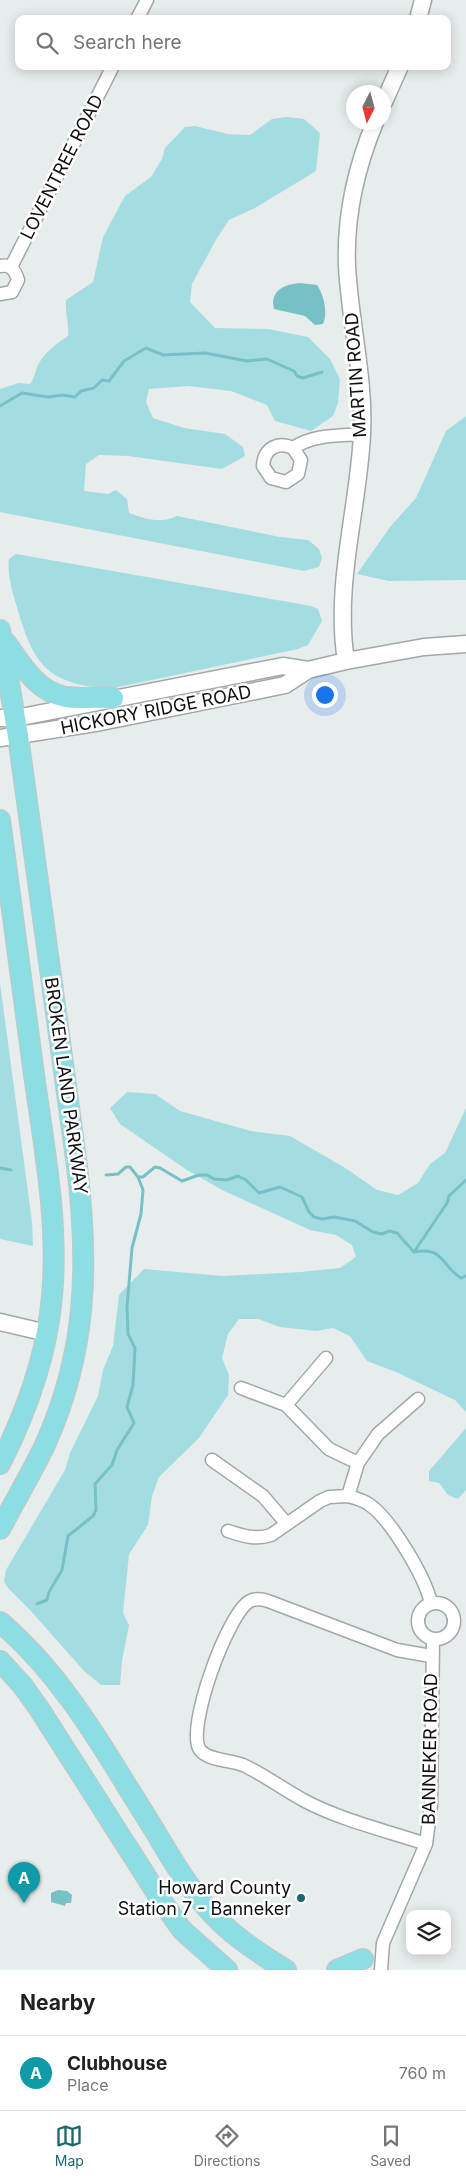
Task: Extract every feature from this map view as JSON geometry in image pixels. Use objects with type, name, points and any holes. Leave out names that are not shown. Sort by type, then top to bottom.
[{"type":"main road","points":[[1,634],[32,678],[45,688],[65,697],[113,698]]},
{"type":"main road","name":"BROKEN LAND PARKWAY","points":[[0,1529],[45,1445],[58,1412],[78,1338],[85,1270],[82,1211],[8,727],[1,634]]},
{"type":"main road","name":"BROKEN LAND PARKWAY","points":[[0,820],[51,1215],[54,1271],[47,1333],[29,1402],[17,1432],[0,1464]]},
{"type":"main road","points":[[0,1622],[20,1638],[67,1692],[166,1849],[206,1907],[232,1933],[286,1970]]},
{"type":"main road","points":[[0,1661],[23,1686],[40,1710],[162,1903],[206,1962],[215,1970]]},
{"type":"main road","points":[[182,1930],[227,1970]]},
{"type":"main road","points":[[337,1970],[361,1964]]},
{"type":"street","points":[[139,15],[146,0]]},
{"type":"street","points":[[419,15],[423,0]]},
{"type":"street","name":"LOVENTREE ROAD","points":[[0,294],[12,292],[16,287],[18,280],[16,272],[5,266],[111,70]]},
{"type":"street","points":[[391,86],[398,70]]},
{"type":"street","name":"MARTIN ROAD","points":[[346,661],[342,628],[343,588],[356,499],[362,434],[360,377],[348,280],[347,235],[349,214],[359,166],[372,130]]},
{"type":"street","points":[[293,448],[301,443],[321,437],[362,434]]},
{"type":"street","name":"HICKORY RIDGE ROAD","points":[[8,727],[101,722],[285,685],[308,670],[346,661],[424,647],[466,644]]},
{"type":"street","name":"HICKORY RIDGE ROAD","points":[[8,727],[113,698],[283,666],[308,670]]},
{"type":"street","points":[[0,1322],[47,1333]]},
{"type":"street","points":[[286,1405],[326,1358]]},
{"type":"street","points":[[241,1388],[286,1405],[328,1449],[358,1463]]},
{"type":"street","points":[[348,1496],[358,1463],[378,1434],[418,1399]]},
{"type":"street","points":[[212,1460],[243,1480],[263,1496],[286,1523]]},
{"type":"street","points":[[228,1531],[248,1537],[263,1537],[320,1501],[329,1497],[348,1496],[370,1505],[386,1522],[416,1566],[428,1589],[431,1603]]},
{"type":"street","points":[[426,1844],[321,1808],[251,1769],[206,1755],[198,1747],[197,1735],[211,1668],[239,1612],[248,1601],[254,1599],[268,1601],[397,1650],[431,1656]]},
{"type":"street","points":[[431,1603],[446,1606],[460,1616],[451,1633],[440,1639],[433,1639],[422,1633],[418,1620],[421,1610],[431,1603]]},
{"type":"street","name":"BANNEKER ROAD","points":[[381,1970],[383,1943],[426,1844],[431,1805],[431,1656],[433,1639]]},
{"type":"street","points":[[361,1964],[383,1943]]},
{"type":"shaded area","points":[[287,117],[304,119],[320,133],[316,171],[255,208],[229,220],[192,284],[190,302],[215,328],[268,329],[308,337],[330,359],[340,379],[338,403],[333,416],[311,431],[275,421],[267,405],[231,391],[188,386],[149,389],[146,402],[153,418],[184,428],[225,434],[243,447],[245,456],[222,469],[128,456],[99,455],[86,464],[84,491],[108,494],[116,490],[127,499],[129,513],[147,519],[164,520],[177,516],[280,537],[308,540],[319,549],[322,558],[319,567],[304,571],[0,512],[0,389],[19,383],[30,384],[38,365],[47,352],[68,336],[66,300],[93,282],[103,237],[125,196],[151,177],[162,159],[165,148],[185,127],[195,126],[228,134],[250,135],[272,119]]},
{"type":"shaded area","points":[[300,283],[317,285],[325,309],[323,324],[315,325],[305,316],[274,309],[274,297],[280,289]]},
{"type":"shaded area","points":[[466,416],[466,580],[389,581],[357,574],[390,527],[416,498],[446,431]]},
{"type":"shaded area","points":[[16,554],[311,606],[318,609],[322,621],[308,645],[298,649],[109,689],[89,686],[58,677],[38,659],[24,630],[12,591],[9,559]]},
{"type":"shaded area","points":[[0,983],[32,1222],[33,1246],[0,1239]]},
{"type":"shaded area","points":[[127,1092],[155,1094],[180,1111],[251,1131],[290,1136],[347,1169],[377,1190],[398,1195],[418,1183],[430,1164],[445,1153],[466,1108],[466,1412],[455,1400],[396,1372],[367,1361],[350,1336],[333,1328],[316,1331],[280,1327],[258,1319],[239,1319],[228,1334],[222,1358],[229,1375],[228,1395],[199,1438],[159,1477],[152,1496],[148,1525],[129,1554],[123,1613],[129,1625],[122,1661],[120,1685],[101,1685],[84,1671],[8,1588],[4,1581],[6,1570],[65,1470],[70,1453],[98,1396],[103,1370],[113,1346],[119,1295],[144,1269],[223,1276],[301,1272],[340,1268],[356,1257],[352,1245],[336,1235],[310,1230],[224,1191],[187,1170],[120,1124],[110,1108]]},
{"type":"shaded area","points":[[466,1428],[466,1490],[458,1499],[448,1495],[439,1483],[429,1481],[429,1471]]},
{"type":"shaded area","points":[[58,1890],[67,1891],[72,1895],[71,1903],[66,1903],[65,1906],[51,1902],[51,1893]]},
{"type":"waterway","points":[[0,406],[22,393],[48,397],[62,395],[75,397],[81,391],[94,388],[102,380],[109,381],[124,361],[146,348],[163,355],[205,353],[247,361],[267,359],[294,371],[297,376],[303,378],[322,372]]},
{"type":"waterway","points":[[106,1175],[118,1174],[126,1167],[130,1167],[138,1177],[143,1177],[155,1167],[182,1181],[199,1175],[227,1180],[238,1176],[246,1180],[259,1193],[280,1187],[302,1197],[309,1212],[314,1217],[322,1219],[334,1217],[355,1221],[373,1232],[382,1234],[389,1231],[397,1233],[414,1252],[424,1251],[437,1254],[454,1273],[461,1278],[466,1276]]},
{"type":"waterway","points":[[0,1168],[11,1170]]},
{"type":"waterway","points":[[37,1604],[47,1600],[49,1592],[62,1570],[68,1536],[93,1516],[96,1510],[95,1484],[112,1465],[117,1450],[134,1423],[127,1407],[133,1385],[135,1348],[128,1334],[127,1307],[132,1248],[141,1214],[143,1190],[138,1177]]},
{"type":"waterway","points":[[414,1252],[447,1203],[449,1196],[466,1180]]},
{"type":"place","name":"Howard County Station 7 - Banneker","points":[[301,1898]]},
{"type":"place","name":"Clubhouse","points":[[24,1903]]}]
